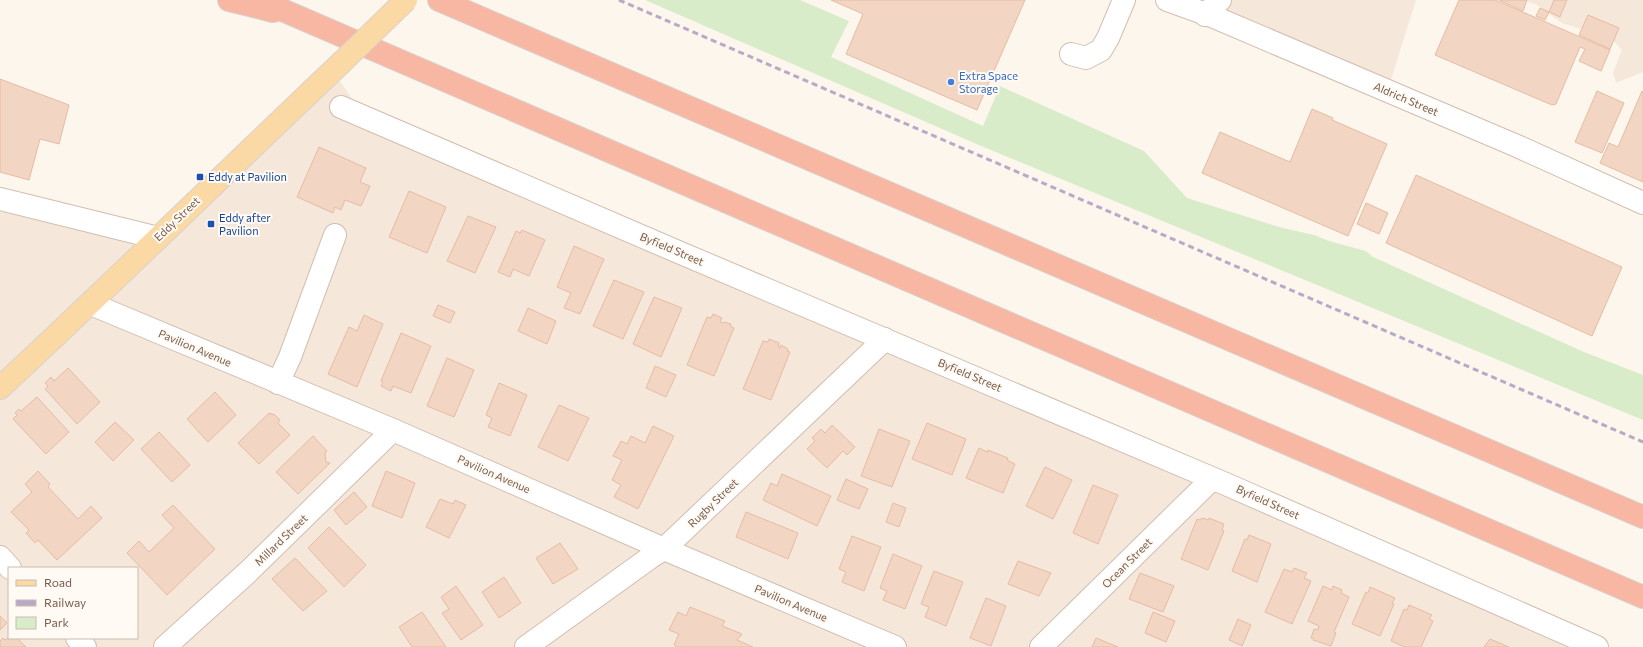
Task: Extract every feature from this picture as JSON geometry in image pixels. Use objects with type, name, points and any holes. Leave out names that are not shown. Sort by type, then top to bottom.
[{"type":"highway","points":[[229,0],[306,20]]},
{"type":"highway","points":[[259,0],[1643,596]]},
{"type":"highway","points":[[439,0],[1643,517]]},
{"type":"main road","name":"Eddy Street","points":[[0,388],[91,304],[406,0]]},
{"type":"street","points":[[1071,54],[1086,58],[1101,50],[1108,38],[1124,0]]},
{"type":"street","name":"Aldrich Street","points":[[1167,0],[1212,7],[1643,203]]},
{"type":"street","name":"Byfield Street","points":[[342,107],[676,251],[885,338],[1597,647]]},
{"type":"street","points":[[0,199],[158,238]]},
{"type":"street","points":[[278,383],[290,357],[335,235]]},
{"type":"street","name":"Pavilion Avenue","points":[[91,304],[393,430],[664,549],[895,647]]},
{"type":"street","name":"Rugby Street","points":[[526,647],[664,549],[885,338]]},
{"type":"street","name":"Millard Street","points":[[165,647],[248,572],[393,430]]},
{"type":"street","name":"Ocean Street","points":[[1041,647],[1212,479]]},
{"type":"street","points":[[0,558],[9,567]]},
{"type":"street","points":[[78,639],[85,647]]},
{"type":"shaded area","points":[[1218,0],[1416,0],[1388,89],[1210,17]]},
{"type":"shaded area","points":[[1524,0],[1643,0],[1643,72],[1616,83],[1613,73],[1622,50],[1612,39],[1562,23],[1537,5]]},
{"type":"shaded area","points":[[333,71],[368,122],[1595,647],[0,647],[0,199],[154,241]]},
{"type":"green space","points":[[645,0],[800,0],[849,21],[831,57],[983,126],[1000,86],[1144,151],[1187,198],[1279,227],[1314,235],[1329,241],[1366,251],[1373,257],[1584,352],[1643,375],[1643,420],[979,145]]},
{"type":"building","name":"Extra Space Storage","points":[[831,0],[1025,0],[977,110],[846,54],[863,14]]},
{"type":"building","points":[[1459,0],[1495,0],[1610,50],[1601,71],[1579,61],[1585,49],[1580,47],[1556,104],[1552,105],[1435,55]]},
{"type":"building","points":[[1499,0],[1527,0],[1523,11]]},
{"type":"building","points":[[1554,0],[1567,0],[1560,17],[1549,12]]},
{"type":"building","points":[[1540,8],[1549,12],[1545,20],[1536,16]]},
{"type":"building","points":[[1588,15],[1619,28],[1610,49],[1579,35]]},
{"type":"building","points":[[0,79],[69,105],[59,144],[40,139],[29,180],[0,172]]},
{"type":"building","points":[[1597,91],[1624,103],[1602,153],[1575,142]]},
{"type":"building","points":[[1642,91],[1643,182],[1600,163],[1609,143],[1618,147]]},
{"type":"building","points":[[1312,109],[1333,118],[1332,120],[1387,144],[1348,236],[1202,173],[1220,132],[1290,162]]},
{"type":"building","points":[[319,147],[366,168],[360,182],[370,186],[361,206],[345,200],[341,210],[335,207],[333,213],[297,197]]},
{"type":"building","points":[[1416,175],[1622,267],[1592,336],[1386,243]]},
{"type":"building","points":[[409,191],[446,207],[427,253],[389,237]]},
{"type":"building","points":[[1366,203],[1388,213],[1379,234],[1357,224]]},
{"type":"building","points":[[468,216],[496,227],[475,273],[447,261]]},
{"type":"building","points":[[522,230],[545,240],[529,276],[513,269],[510,277],[498,272],[516,231],[520,233]]},
{"type":"building","points":[[574,246],[604,259],[580,314],[564,308],[571,293],[557,287]]},
{"type":"building","points":[[614,280],[644,292],[623,339],[593,326]]},
{"type":"building","points":[[654,297],[682,308],[661,357],[633,344]]},
{"type":"building","points":[[438,305],[455,312],[450,323],[433,316]]},
{"type":"building","points":[[528,308],[556,321],[547,344],[518,331]]},
{"type":"building","points":[[713,314],[722,318],[720,322],[731,324],[730,326],[734,328],[714,376],[687,365],[707,317],[711,318]]},
{"type":"building","points":[[364,315],[383,324],[357,387],[328,374],[349,327],[357,331]]},
{"type":"building","points":[[401,333],[431,346],[411,393],[393,386],[391,391],[381,386],[383,382],[381,381]]},
{"type":"building","points":[[769,339],[779,343],[778,347],[780,348],[781,345],[790,352],[771,400],[743,389],[763,341],[768,342]]},
{"type":"building","points":[[447,358],[474,370],[454,417],[427,406]]},
{"type":"building","points":[[655,366],[676,375],[666,397],[646,388]]},
{"type":"building","points":[[68,368],[100,402],[77,424],[45,389],[48,386],[45,383],[51,377],[54,381]]},
{"type":"building","points":[[499,383],[527,395],[510,436],[488,427],[492,418],[486,415]]},
{"type":"building","points":[[215,392],[236,415],[208,442],[187,419]]},
{"type":"building","points":[[37,397],[69,432],[46,454],[13,419],[17,415],[15,413],[19,409],[21,411]]},
{"type":"building","points":[[559,405],[589,418],[568,461],[538,447]]},
{"type":"building","points":[[269,413],[275,415],[280,420],[278,423],[290,435],[259,464],[238,443]]},
{"type":"building","points":[[115,422],[134,440],[113,461],[95,442]]},
{"type":"building","points":[[927,423],[966,439],[952,475],[912,459]]},
{"type":"building","points":[[832,425],[855,447],[847,455],[843,451],[827,468],[807,449],[815,441],[812,438],[821,429],[825,433]]},
{"type":"building","points":[[653,426],[674,436],[638,509],[614,497],[621,485],[612,480],[622,460],[613,456],[621,441],[627,444],[631,436],[645,443]]},
{"type":"building","points":[[879,429],[910,441],[892,487],[861,476]]},
{"type":"building","points":[[159,432],[190,465],[172,482],[141,449]]},
{"type":"building","points":[[313,436],[327,451],[325,453],[326,462],[330,463],[298,494],[276,472]]},
{"type":"building","points":[[979,448],[1008,458],[1007,460],[1015,464],[1003,493],[966,478]]},
{"type":"building","points":[[1045,467],[1072,480],[1053,519],[1026,506]]},
{"type":"building","points":[[38,471],[50,484],[48,487],[78,519],[91,506],[102,518],[57,560],[38,540],[35,543],[26,533],[29,530],[11,512],[32,492],[25,484]]},
{"type":"building","points":[[386,471],[415,483],[402,518],[372,506]]},
{"type":"building","points":[[782,474],[831,496],[817,526],[763,500],[771,483],[777,486]]},
{"type":"building","points":[[846,479],[868,489],[859,509],[837,500]]},
{"type":"building","points":[[1093,485],[1118,495],[1098,544],[1073,533]]},
{"type":"building","points":[[354,492],[367,507],[346,525],[334,510]]},
{"type":"building","points":[[440,499],[453,504],[455,500],[466,505],[449,538],[426,527]]},
{"type":"building","points":[[893,503],[906,508],[899,527],[886,522]]},
{"type":"building","points":[[173,505],[215,549],[167,595],[127,553],[139,541],[149,552],[174,528],[162,515]]},
{"type":"building","points":[[746,512],[798,533],[788,559],[736,537]]},
{"type":"building","points":[[1203,518],[1208,520],[1209,518],[1224,524],[1222,530],[1224,531],[1208,570],[1181,559],[1197,519],[1199,520]]},
{"type":"building","points":[[329,527],[366,565],[344,587],[308,548]]},
{"type":"building","points":[[1249,535],[1271,544],[1257,582],[1232,571],[1245,539],[1247,540]]},
{"type":"building","points":[[852,536],[881,547],[864,591],[842,582],[846,572],[839,569]]},
{"type":"building","points":[[560,543],[578,569],[553,584],[536,558]]},
{"type":"building","points":[[893,554],[922,566],[905,609],[883,600],[887,591],[880,588]]},
{"type":"building","points":[[295,558],[327,591],[303,611],[272,579]]},
{"type":"building","points":[[1018,561],[1051,573],[1039,596],[1008,584]]},
{"type":"building","points":[[1294,568],[1307,573],[1304,578],[1311,581],[1292,624],[1265,612],[1284,569],[1292,572]]},
{"type":"building","points":[[934,571],[963,582],[946,626],[925,617],[929,607],[921,604]]},
{"type":"building","points":[[1140,573],[1174,586],[1163,612],[1129,599]]},
{"type":"building","points":[[504,577],[521,603],[499,618],[482,592]]},
{"type":"building","points":[[456,586],[483,625],[461,640],[442,613],[449,609],[441,597]]},
{"type":"building","points":[[1323,586],[1332,590],[1333,586],[1342,590],[1341,593],[1349,597],[1334,632],[1336,633],[1331,646],[1311,638],[1314,629],[1318,630],[1319,626],[1308,621]]},
{"type":"building","points":[[1370,587],[1395,598],[1392,603],[1394,604],[1380,636],[1352,624],[1366,592],[1368,593]]},
{"type":"building","points":[[986,598],[1006,606],[991,646],[970,638]]},
{"type":"building","points":[[1409,605],[1432,615],[1429,619],[1433,621],[1421,647],[1405,647],[1391,641],[1404,609],[1407,610]]},
{"type":"building","points":[[690,607],[725,621],[722,626],[742,634],[737,640],[753,647],[678,647],[674,645],[679,634],[669,630],[678,612],[686,616]]},
{"type":"building","points":[[422,612],[446,647],[412,647],[399,627]]},
{"type":"building","points":[[1153,612],[1175,621],[1166,642],[1145,633]]},
{"type":"building","points":[[0,616],[7,623],[0,630]]},
{"type":"building","points":[[1238,619],[1251,625],[1242,646],[1229,640]]},
{"type":"building","points":[[3,638],[5,640],[8,638],[8,639],[18,639],[26,647],[0,647],[0,641]]},
{"type":"building","points":[[1096,638],[1118,647],[1092,647]]},
{"type":"building","points":[[1490,639],[1509,647],[1484,647]]},
{"type":"railway","points":[[619,0],[1643,442]]},
{"type":"place","name":"Extra Space Storage","points":[[951,82]]},
{"type":"place","name":"Eddy at Pavilion","points":[[200,177]]},
{"type":"place","name":"Eddy after Pavilion","points":[[211,224]]}]
